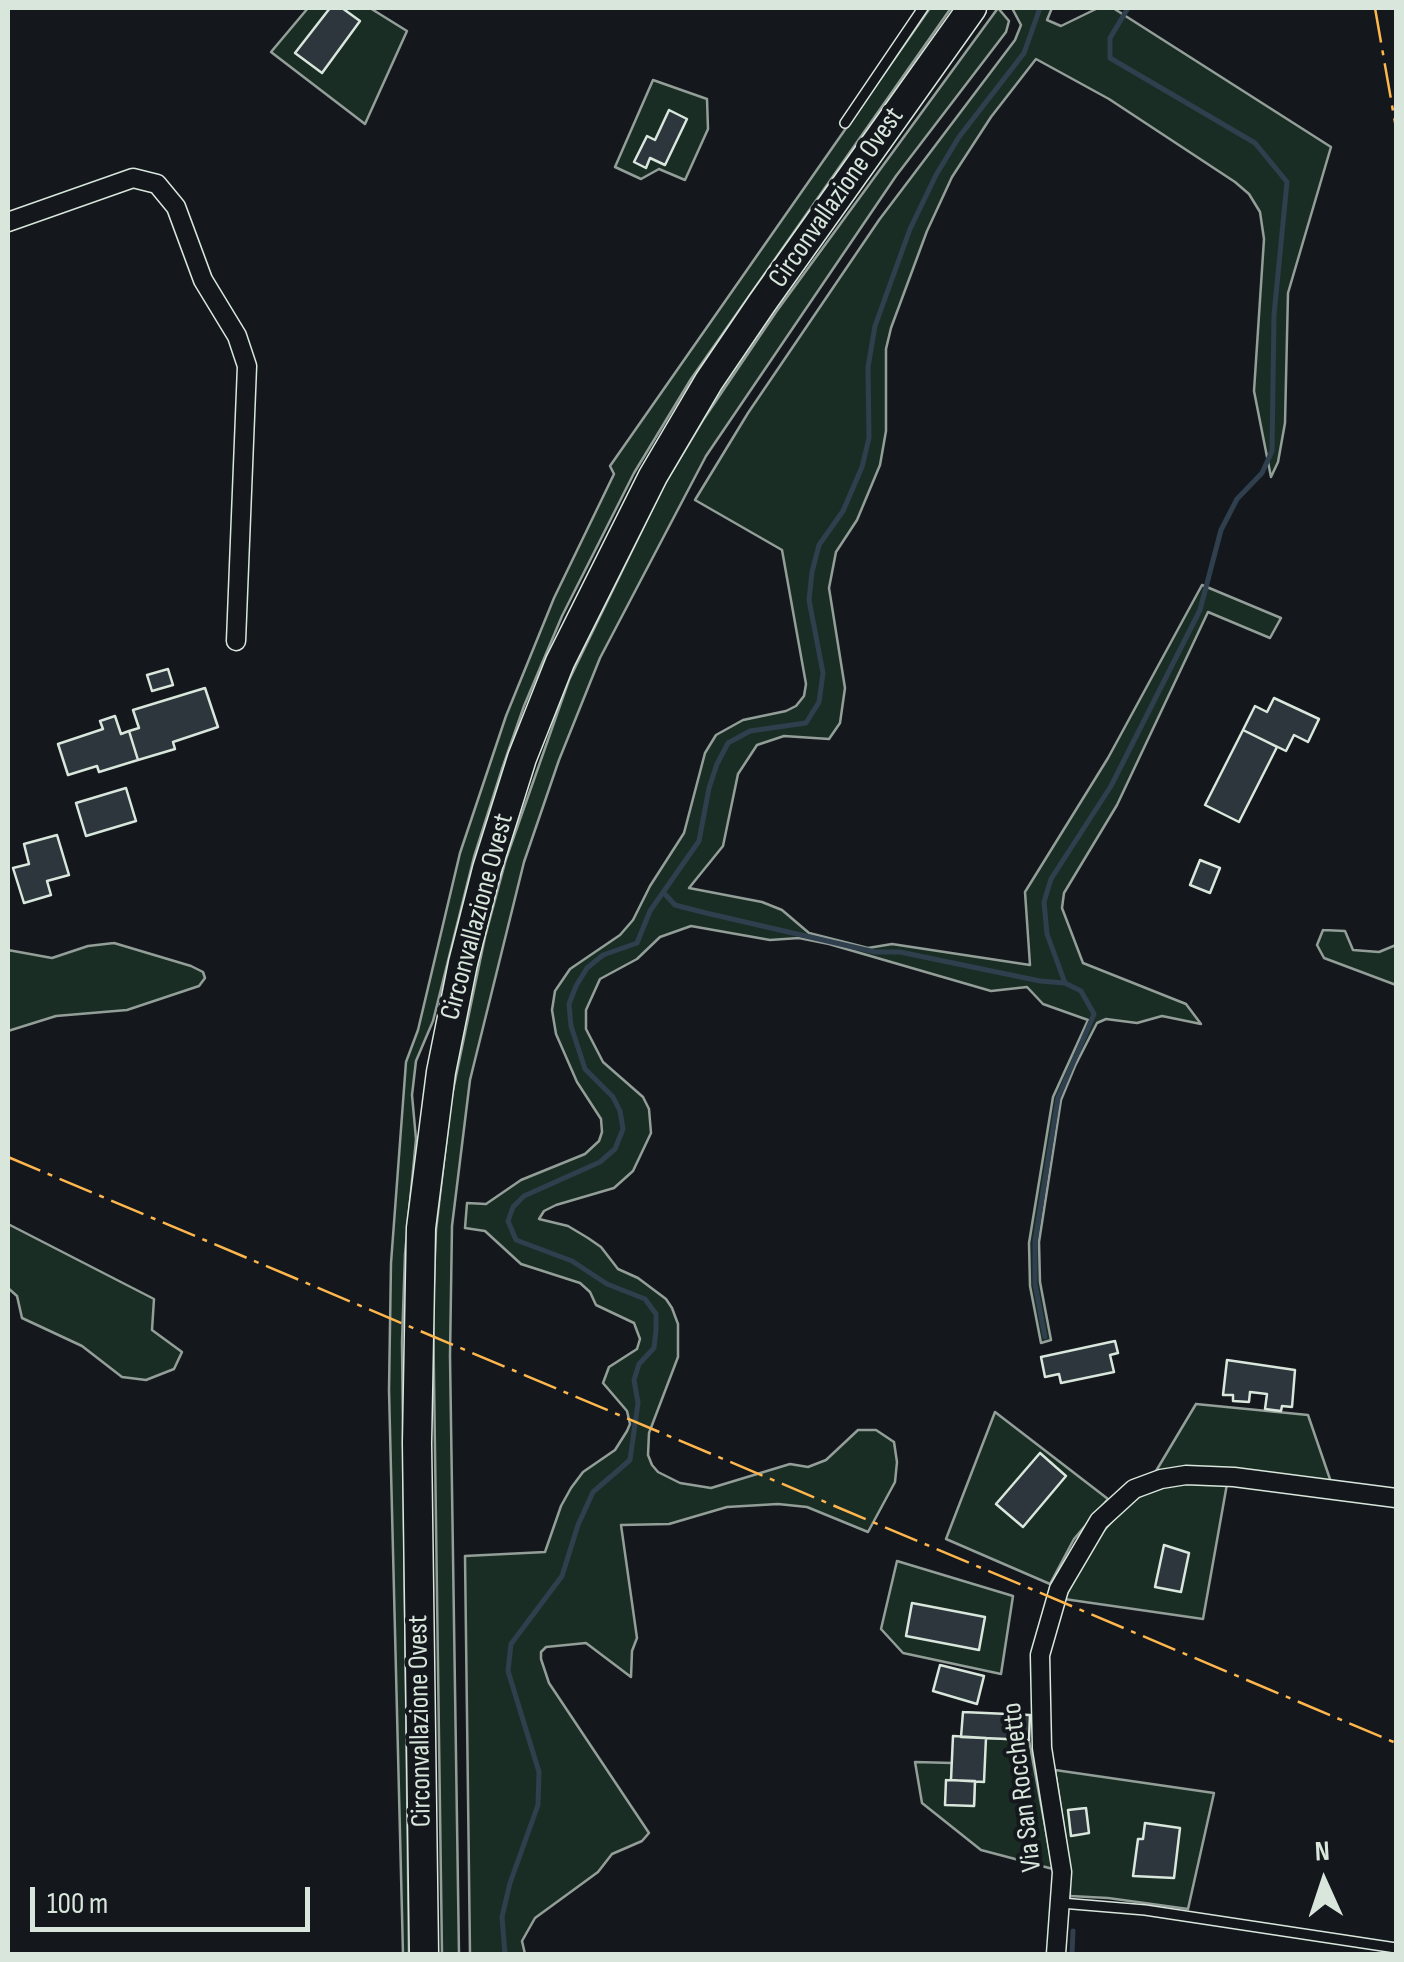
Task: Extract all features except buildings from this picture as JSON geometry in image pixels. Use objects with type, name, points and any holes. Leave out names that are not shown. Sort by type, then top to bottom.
[{"type":"highway","name":"Circonvallazione Ovest","points":[[424,1954],[417,1443],[419,1261],[441,1072],[473,921],[512,789],[542,705],[605,567],[653,476],[709,382],[972,8]]},
{"type":"street","points":[[8,222],[133,178],[157,184],[176,207],[203,280],[237,336],[247,366],[236,642]]},
{"type":"street","name":"Via San Rocchetto","points":[[1056,1954],[1061,1862],[1042,1748],[1040,1655],[1059,1590],[1099,1520],[1134,1489],[1186,1475],[1396,1498]]},
{"type":"lane","points":[[845,123],[923,8]]},
{"type":"lane","points":[[1061,1903],[1145,1910],[1396,1948]]},
{"type":"green space","points":[[308,8],[370,8],[407,31],[365,124],[271,52]]},
{"type":"green space","points":[[930,8],[951,8],[691,379],[634,473],[562,616],[502,769],[474,857],[433,1021],[416,1061],[412,1095],[416,1139],[405,1254],[402,1342],[409,1954],[403,1954],[389,1390],[391,1263],[406,1062],[418,1030],[460,853],[506,716],[554,598],[614,474],[610,466]]},
{"type":"green space","points":[[998,8],[1009,21],[1006,32],[896,176],[706,456],[600,658],[524,862],[470,1080],[452,1226],[450,1356],[459,1954],[442,1954],[433,1306],[436,1230],[451,1100],[485,937],[506,859],[569,680],[664,485],[776,312]]},
{"type":"green space","points":[[1012,8],[1052,8],[1047,20],[1061,26],[1098,8],[1113,8],[1331,147],[1288,293],[1285,423],[1278,462],[1271,477],[1254,391],[1264,239],[1260,212],[1249,194],[1235,182],[1109,99],[1036,59],[991,117],[952,177],[891,328],[886,349],[886,431],[880,465],[857,520],[836,552],[829,588],[845,688],[840,723],[829,739],[784,736],[757,745],[738,774],[723,846],[689,888],[762,902],[782,910],[809,933],[868,948],[892,944],[1030,965],[1025,892],[1108,758],[1202,585],[1281,618],[1270,638],[1208,612],[1117,805],[1064,893],[1062,908],[1083,963],[1186,1004],[1201,1024],[1162,1016],[1137,1023],[1106,1019],[1097,1023],[1075,1066],[1061,1100],[1039,1242],[1040,1282],[1051,1340],[1041,1343],[1030,1286],[1029,1243],[1053,1097],[1088,1020],[1043,1004],[1027,987],[991,991],[829,944],[799,938],[770,940],[691,926],[660,937],[637,959],[600,979],[586,1010],[586,1029],[603,1062],[643,1097],[649,1109],[651,1133],[633,1171],[614,1188],[556,1205],[539,1219],[568,1226],[588,1238],[601,1247],[618,1269],[638,1278],[672,1308],[678,1324],[678,1357],[649,1433],[648,1455],[652,1465],[680,1483],[711,1488],[790,1464],[808,1467],[826,1460],[858,1430],[876,1430],[894,1442],[895,1482],[868,1532],[807,1507],[778,1504],[727,1507],[669,1524],[621,1525],[637,1638],[631,1677],[586,1643],[546,1647],[541,1659],[549,1683],[649,1833],[642,1841],[612,1854],[598,1872],[535,1918],[522,1941],[525,1954],[470,1954],[465,1556],[545,1552],[571,1488],[583,1472],[615,1450],[627,1431],[627,1411],[603,1383],[609,1367],[637,1349],[640,1339],[634,1323],[596,1305],[580,1283],[521,1264],[485,1231],[465,1228],[467,1203],[486,1204],[521,1180],[585,1154],[599,1141],[601,1119],[577,1082],[556,1034],[552,1010],[555,991],[570,969],[620,935],[633,920],[684,833],[705,753],[716,735],[743,720],[786,711],[804,696],[806,684],[782,550],[695,500],[748,413],[879,220],[1015,40],[1021,25]]},
{"type":"green space","points":[[653,80],[707,99],[708,129],[685,180],[659,169],[641,179],[615,167]]},
{"type":"green space","points":[[1323,930],[1345,931],[1353,950],[1379,952],[1396,945],[1396,985],[1324,958],[1317,945]]},
{"type":"green space","points":[[114,943],[191,966],[203,972],[205,978],[199,986],[127,1010],[56,1016],[8,1031],[8,950],[52,958],[88,946]]},
{"type":"green space","points":[[8,1224],[154,1299],[152,1330],[182,1352],[174,1369],[146,1380],[122,1377],[82,1346],[22,1318],[17,1296],[8,1288]]},
{"type":"green space","points":[[1196,1404],[1308,1415],[1331,1482],[1185,1469],[1156,1471]]},
{"type":"green space","points":[[995,1412],[1108,1499],[1074,1539],[1050,1584],[946,1539]]},
{"type":"green space","points":[[1184,1481],[1227,1484],[1203,1619],[1064,1599],[1098,1537],[1129,1503],[1154,1488]]},
{"type":"green space","points":[[897,1561],[1013,1596],[1001,1674],[903,1653],[881,1629]]},
{"type":"green space","points":[[986,1738],[1029,1740],[1053,1869],[981,1850],[922,1803],[915,1762],[952,1763],[951,1780],[974,1806],[975,1781]]},
{"type":"green space","points":[[1055,1770],[1214,1793],[1188,1909],[1070,1896],[1069,1862]]},
{"type":"waterway","points":[[505,1954],[502,1917],[538,1805],[539,1772],[508,1671],[511,1644],[562,1576],[593,1492],[630,1460],[638,1403],[634,1380],[639,1364],[654,1348],[656,1330],[656,1314],[645,1299],[607,1284],[572,1261],[516,1240],[508,1221],[513,1207],[524,1196],[600,1162],[615,1149],[623,1129],[613,1097],[585,1069],[571,1026],[569,1004],[576,986],[587,968],[603,955],[637,943],[650,911],[699,841],[709,788],[728,743],[750,731],[806,723],[819,702],[823,673],[809,600],[812,572],[819,545],[843,511],[862,467],[869,438],[868,367],[875,326],[910,229],[936,175],[959,137],[1024,53],[1040,8]]},
{"type":"waterway","points":[[1065,983],[1047,934],[1044,902],[1051,879],[1111,786],[1200,610],[1221,530],[1237,499],[1262,473],[1272,451],[1274,315],[1287,182],[1255,143],[1110,58],[1110,38],[1128,8]]},
{"type":"waterway","points":[[663,892],[675,905],[706,913],[875,952],[900,952],[1065,983],[1081,991],[1094,1014],[1058,1098],[1035,1241],[1035,1284],[1045,1337]]},
{"type":"waterway","points":[[1072,1954],[1073,1931]]},
{"type":"power","points":[[1375,8],[1396,128]]},
{"type":"power","points":[[8,1157],[1396,1743]]}]
